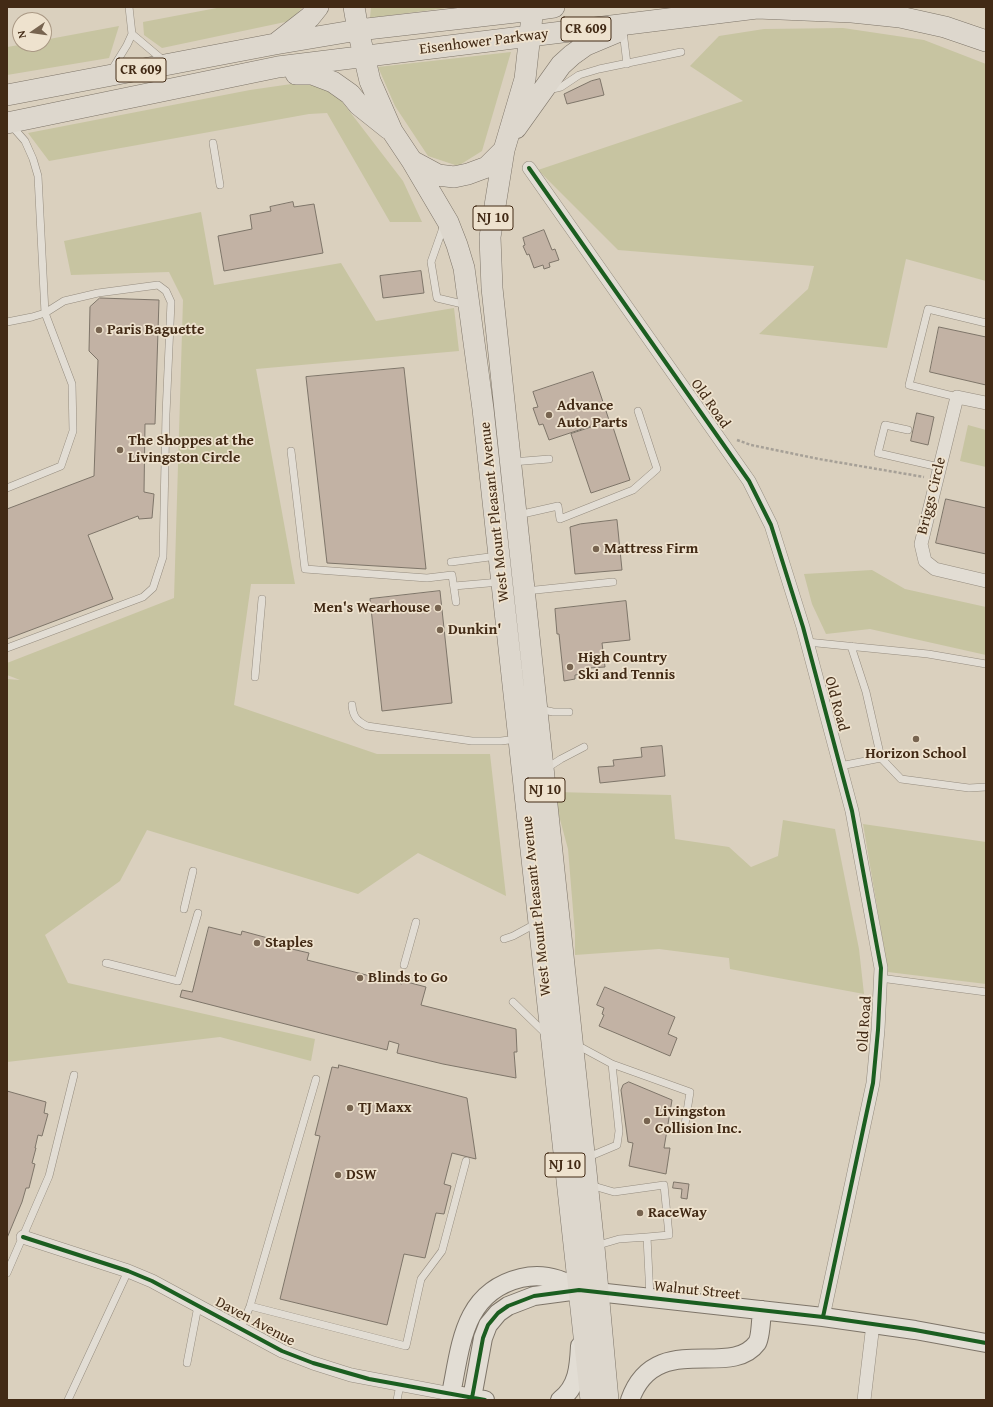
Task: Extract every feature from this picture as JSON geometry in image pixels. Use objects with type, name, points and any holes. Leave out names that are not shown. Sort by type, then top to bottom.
[{"type":"main road","points":[[275,44],[310,17],[318,7]]},
{"type":"main road","name":"NJ 10","points":[[354,7],[370,81],[392,131],[412,161]]},
{"type":"main road","name":"Eisenhower Parkway","points":[[7,95],[275,44],[358,30],[554,7]]},
{"type":"main road","name":"Eisenhower Parkway","points":[[8,122],[278,67],[632,25],[757,8],[852,12],[900,17],[945,27],[986,41]]},
{"type":"main road","name":"NJ 10","points":[[506,145],[525,79],[533,9]]},
{"type":"main road","points":[[412,161],[438,175],[454,177],[468,174],[486,167],[506,145],[561,65],[586,45],[632,25]]},
{"type":"main road","points":[[278,67],[296,74],[312,74],[342,87],[359,104],[392,131]]},
{"type":"main road","name":"West Mount Pleasant Avenue","points":[[506,145],[490,237],[492,288],[543,771],[562,1041],[586,1297],[591,1400]]},
{"type":"main road","name":"West Mount Pleasant Avenue","points":[[412,161],[446,219],[457,245],[464,268],[483,409],[500,556],[539,922],[584,1159],[594,1246],[586,1297],[608,1400]]},
{"type":"street","name":"Old Road","points":[[529,168],[749,481],[772,525],[807,642],[854,818],[881,968],[878,1030],[873,1082],[823,1317]]},
{"type":"street","points":[[957,397],[986,403]]},
{"type":"street","name":"Briggs Circle","points":[[957,397],[921,544],[925,561],[935,569],[986,581]]},
{"type":"street","name":"Daven Avenue","points":[[23,1237],[128,1271],[152,1281],[282,1351],[313,1364],[351,1375],[478,1399]]},
{"type":"street","name":"Walnut Street","points":[[451,1394],[465,1326],[478,1303],[489,1293],[502,1284],[515,1279],[530,1276],[546,1276],[558,1278],[569,1283],[586,1297]]},
{"type":"street","name":"Walnut Street","points":[[478,1399],[483,1338],[488,1325],[498,1313],[508,1306],[534,1296],[650,1298],[823,1317],[986,1343]]},
{"type":"street","points":[[560,1400],[569,1392],[575,1382],[586,1297]]},
{"type":"street","points":[[630,1400],[633,1391],[646,1374],[665,1362],[681,1358],[729,1358],[748,1352],[758,1342],[762,1310]]},
{"type":"street","points":[[864,1400],[873,1324]]},
{"type":"lane","points":[[106,77],[116,64],[132,34],[129,7]]},
{"type":"lane","points":[[627,64],[632,25]]},
{"type":"lane","points":[[132,34],[169,65]]},
{"type":"lane","points":[[542,91],[561,87],[579,75],[599,69],[681,52]]},
{"type":"lane","points":[[7,488],[61,466],[74,431],[72,384],[45,313],[38,176],[33,159],[25,141],[8,122]]},
{"type":"lane","points":[[213,143],[220,185]]},
{"type":"lane","points":[[446,219],[431,262],[437,298],[469,306]]},
{"type":"lane","points":[[7,322],[45,313],[64,301],[98,293],[158,285],[166,291],[170,302],[162,557],[153,588],[143,597],[7,648]]},
{"type":"lane","points":[[957,397],[909,385],[928,309],[986,323]]},
{"type":"lane","points":[[516,515],[558,506],[560,519],[633,490],[657,469],[638,411]]},
{"type":"lane","points":[[908,430],[885,425],[878,453],[938,473]]},
{"type":"lane","points":[[291,451],[306,569],[427,578],[452,575],[456,602]]},
{"type":"lane","points":[[510,462],[549,459]]},
{"type":"lane","points":[[451,562],[500,556]]},
{"type":"lane","points":[[454,586],[502,581]]},
{"type":"lane","points":[[524,591],[613,582]]},
{"type":"lane","points":[[255,677],[262,599]]},
{"type":"lane","points":[[807,642],[928,654],[986,664]]},
{"type":"lane","points":[[852,646],[866,692],[881,758],[901,779],[969,788],[986,787]]},
{"type":"lane","points":[[352,705],[353,715],[358,722],[367,726],[472,741],[501,741],[519,738]]},
{"type":"lane","points":[[537,709],[553,712],[569,712]]},
{"type":"lane","points":[[543,771],[561,759],[584,747]]},
{"type":"lane","points":[[840,766],[881,758]]},
{"type":"lane","points":[[184,909],[193,871]]},
{"type":"lane","points":[[106,963],[178,981],[198,913]]},
{"type":"lane","points":[[404,966],[416,922]]},
{"type":"lane","points":[[504,939],[513,936],[539,922]]},
{"type":"lane","points":[[880,978],[986,992]]},
{"type":"lane","points":[[514,1002],[562,1041],[612,1064],[690,1092],[684,1131]]},
{"type":"lane","points":[[584,1159],[617,1145],[619,1131],[612,1064]]},
{"type":"lane","points":[[7,1272],[49,1176],[74,1074]]},
{"type":"lane","points":[[241,1328],[250,1306],[316,1079]]},
{"type":"lane","points":[[250,1306],[406,1346],[421,1279],[442,1251],[466,1161]]},
{"type":"lane","points":[[586,1184],[614,1192],[664,1185],[669,1235],[619,1239],[594,1246]]},
{"type":"lane","points":[[647,1237],[650,1298]]},
{"type":"lane","points":[[68,1400],[128,1271]]},
{"type":"lane","points":[[187,1363],[198,1306]]},
{"type":"lane","points":[[397,1400],[400,1385]]},
{"type":"path","points":[[715,432],[751,445],[819,459],[938,473]]},
{"type":"shaded area","points":[[222,7],[303,7],[290,21],[162,48],[144,35],[143,22]]},
{"type":"shaded area","points":[[371,7],[454,7],[370,18]]},
{"type":"shaded area","points":[[119,26],[109,58],[7,75],[7,47],[12,46],[12,52],[52,52],[52,39]]},
{"type":"shaded area","points":[[843,28],[924,40],[986,64],[986,281],[906,259],[887,348],[759,334],[808,289],[814,266],[618,250],[538,170],[743,101],[690,66],[719,36],[764,29]]},
{"type":"shaded area","points":[[511,52],[482,151],[458,166],[428,156],[395,106],[378,67]]},
{"type":"shaded area","points":[[312,81],[337,95],[403,181],[422,222],[390,222],[327,113],[309,114],[49,161],[28,133],[250,90]]},
{"type":"shaded area","points":[[201,212],[214,285],[341,263],[376,321],[454,308],[459,351],[256,369],[295,584],[251,584],[234,705],[377,754],[490,754],[506,896],[418,853],[358,894],[147,830],[120,881],[45,935],[68,983],[315,1039],[311,1061],[220,1037],[7,1062],[7,679],[20,680],[7,675],[7,663],[174,598],[183,300],[169,272],[71,275],[64,241]]},
{"type":"shaded area","points":[[968,425],[986,430],[986,467],[960,461]]},
{"type":"shaded area","points":[[872,570],[905,589],[986,607],[986,655],[870,629],[826,634],[812,604],[804,574]]},
{"type":"shaded area","points":[[556,792],[671,795],[675,839],[729,847],[751,867],[778,856],[783,820],[835,829],[859,949],[864,994],[730,969],[729,958],[659,949],[575,955],[575,934],[568,849],[558,812]]},
{"type":"shaded area","points":[[863,824],[986,842],[986,984],[888,972]]},
{"type":"building","points":[[600,79],[604,95],[567,104],[564,94],[591,81]]},
{"type":"building","points":[[293,202],[294,207],[314,204],[323,253],[224,271],[218,236],[252,229],[250,215],[271,211],[270,207]]},
{"type":"building","points":[[544,230],[552,250],[555,249],[559,260],[549,263],[550,267],[544,269],[543,265],[534,268],[529,254],[527,255],[523,246],[525,245],[523,238]]},
{"type":"building","points":[[421,271],[424,293],[383,298],[380,276]]},
{"type":"building","name":"The Shoppes at the Livingston Circle","points":[[100,298],[159,300],[155,424],[145,424],[144,492],[154,494],[152,518],[139,519],[138,516],[88,535],[113,599],[7,639],[7,509],[94,476],[98,360],[89,351],[90,307]]},
{"type":"building","points":[[939,327],[986,337],[986,385],[930,372]]},
{"type":"building","points":[[404,368],[426,569],[327,563],[306,377]]},
{"type":"building","points":[[593,372],[609,420],[549,440],[543,424],[539,425],[533,408],[538,407],[533,392]]},
{"type":"building","points":[[917,413],[934,417],[928,445],[911,441]]},
{"type":"building","points":[[611,421],[630,480],[591,493],[571,434]]},
{"type":"building","points":[[946,499],[986,508],[986,554],[936,543]]},
{"type":"building","name":"Mattress Firm","points":[[617,520],[622,570],[575,574],[570,527],[580,524]]},
{"type":"building","points":[[440,591],[452,703],[382,711],[370,599]]},
{"type":"building","points":[[626,601],[630,640],[602,643],[605,667],[589,668],[590,673],[575,675],[575,679],[564,681],[555,609]]},
{"type":"building","points":[[662,746],[665,776],[600,783],[598,767],[614,766],[613,760],[642,757],[641,748]]},
{"type":"building","points":[[209,927],[241,935],[242,931],[279,941],[279,946],[309,953],[307,960],[402,984],[403,981],[426,987],[421,1005],[516,1029],[517,1052],[514,1052],[516,1078],[443,1064],[397,1053],[399,1044],[389,1041],[387,1050],[180,997],[182,990],[192,992]]},
{"type":"building","points":[[605,987],[675,1017],[668,1034],[677,1038],[670,1056],[599,1026],[604,1015],[602,1014],[604,1008],[597,1005]]},
{"type":"building","points":[[339,1065],[467,1098],[476,1159],[452,1153],[444,1184],[451,1186],[444,1214],[436,1213],[425,1258],[404,1254],[387,1325],[280,1299],[320,1136],[315,1135],[332,1067],[338,1068]]},
{"type":"building","name":"Livingston Collision Inc.","points":[[629,1082],[672,1100],[664,1148],[670,1148],[666,1174],[629,1166],[633,1143],[628,1142],[621,1090],[623,1085]]},
{"type":"building","points":[[7,1091],[46,1102],[44,1113],[48,1114],[42,1136],[38,1135],[32,1163],[35,1164],[29,1188],[26,1188],[22,1202],[7,1238]]},
{"type":"building","points":[[674,1182],[689,1184],[687,1199],[681,1198],[682,1189],[673,1188]]},
{"type":"cycle path","points":[[529,168],[749,481],[771,525],[803,627],[852,811],[881,968],[878,1030],[873,1083],[823,1317]]},
{"type":"cycle path","points":[[23,1237],[128,1271],[152,1281],[282,1351],[313,1363],[369,1379],[485,1400]]},
{"type":"cycle path","points":[[472,1398],[483,1338],[488,1325],[498,1313],[508,1306],[534,1296],[579,1290],[823,1317],[915,1330],[986,1343]]},
{"type":"place","name":"Paris Baguette","points":[[99,330]]},
{"type":"place","name":"Advance Auto Parts","points":[[549,415]]},
{"type":"place","name":"The Shoppes at the Livingston Circle","points":[[120,450]]},
{"type":"place","name":"Mattress Firm","points":[[596,549]]},
{"type":"place","name":"Men's Wearhouse","points":[[438,608]]},
{"type":"place","name":"Dunkin'","points":[[440,630]]},
{"type":"place","name":"High Country Ski and Tennis","points":[[570,667]]},
{"type":"place","name":"Horizon School","points":[[916,739]]},
{"type":"place","name":"Staples","points":[[257,943]]},
{"type":"place","name":"Blinds to Go","points":[[360,978]]},
{"type":"place","name":"TJ Maxx","points":[[350,1108]]},
{"type":"place","name":"Livingston Collision Inc.","points":[[647,1121]]},
{"type":"place","name":"DSW","points":[[338,1175]]},
{"type":"place","name":"RaceWay","points":[[640,1213]]}]
